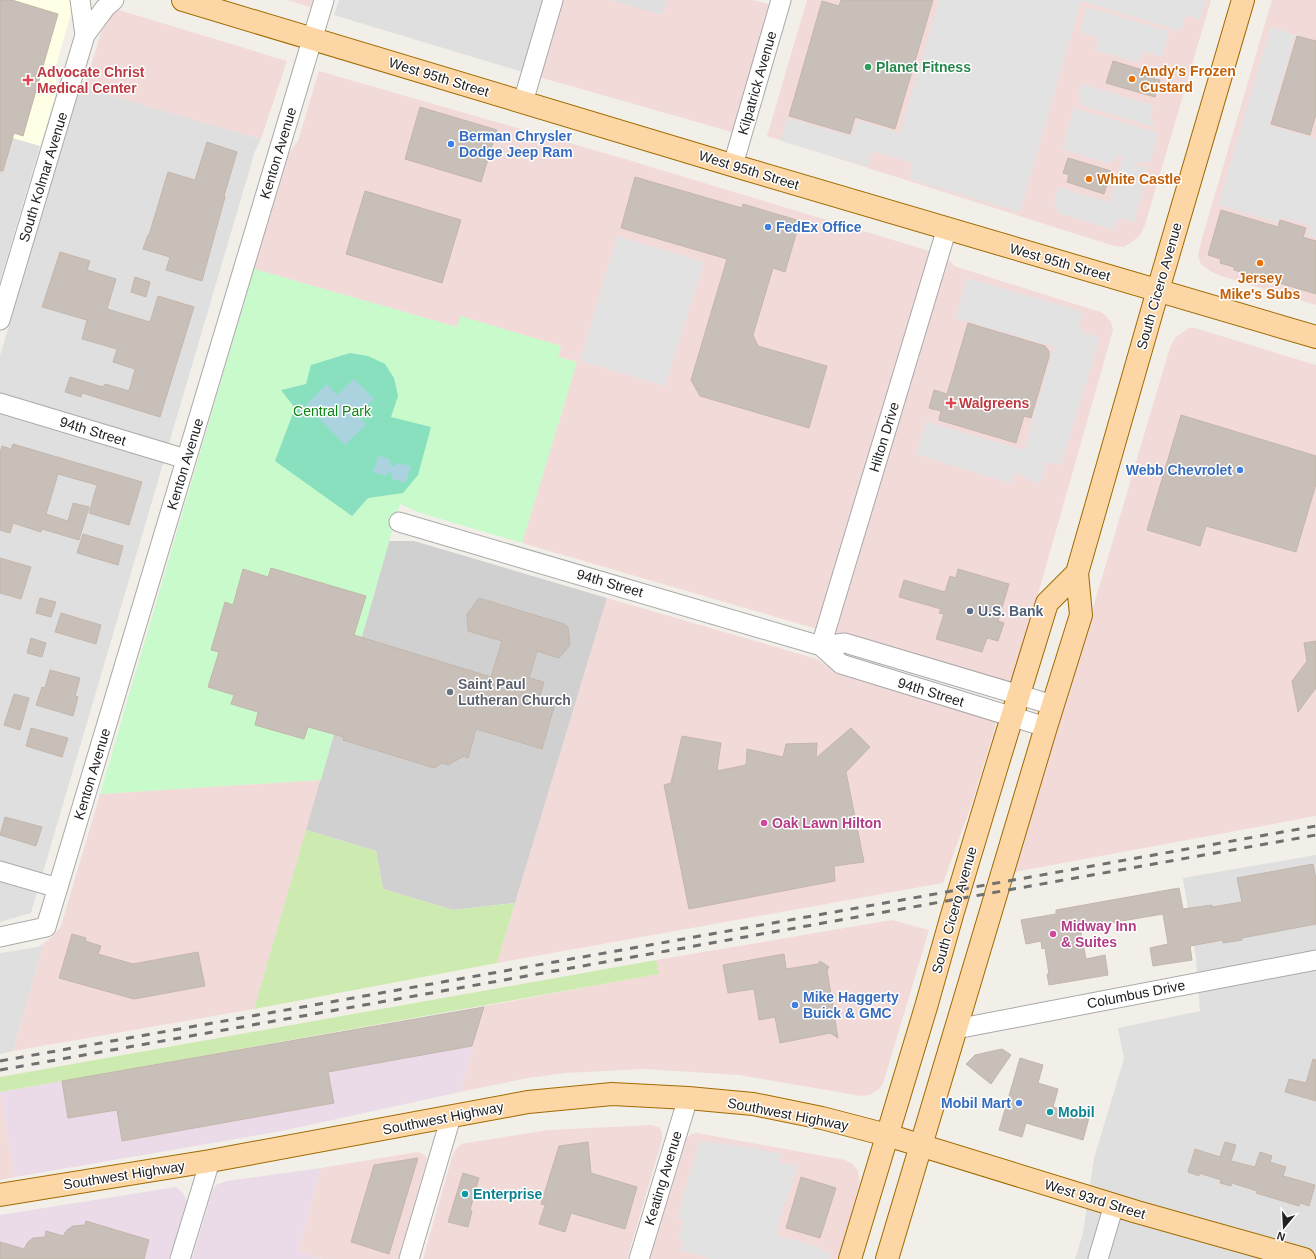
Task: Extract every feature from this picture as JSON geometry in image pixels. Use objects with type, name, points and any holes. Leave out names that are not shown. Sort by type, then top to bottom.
[{"type":"main road","name":"West 95th Street","points":[[183,0],[1316,338]]},
{"type":"main road","name":"South Cicero Avenue","points":[[887,1259],[1046,727],[1081,615],[1077,573],[1243,0]]},
{"type":"main road","name":"South Cicero Avenue","points":[[850,1259],[1011,717],[1047,603],[1077,573]]},
{"type":"main road","name":"Southwest Highway","points":[[0,1195],[210,1161],[528,1102],[604,1095],[688,1098],[753,1104],[822,1118],[887,1135]]},
{"type":"main road","name":"West 93rd Street","points":[[887,1135],[1114,1205],[1304,1259]]},
{"type":"street","name":"South Kolmar Avenue","points":[[80,0],[85,35]]},
{"type":"street","name":"South Kolmar Avenue","points":[[0,320],[85,35],[105,8],[114,0]]},
{"type":"street","name":"Kenton Avenue","points":[[0,937],[46,927],[324,0]]},
{"type":"street","points":[[523,102],[553,0]]},
{"type":"street","name":"Kilpatrick Avenue","points":[[733,165],[781,0]]},
{"type":"street","name":"Hilton Drive","points":[[821,646],[947,228]]},
{"type":"street","name":"94th Street","points":[[0,403],[186,459]]},
{"type":"street","name":"94th Street","points":[[399,522],[821,646],[845,643],[1053,705]]},
{"type":"street","name":"94th Street","points":[[821,646],[842,664],[1046,727]]},
{"type":"street","points":[[0,871],[58,888]]},
{"type":"street","name":"Columbus Drive","points":[[956,1029],[1316,960]]},
{"type":"street","name":"Keating Avenue","points":[[639,1259],[688,1098]]},
{"type":"street","points":[[409,1259],[451,1117]]},
{"type":"street","points":[[180,1259],[210,1161]]},
{"type":"street","points":[[1098,1259],[1114,1205]]},
{"type":"shaded area","name":"Advocate Christ Medical Center","points":[[0,0],[75,0],[55,69],[57,90],[40,146],[0,134]]},
{"type":"shaded area","points":[[287,0],[313,0],[310,7]]},
{"type":"shaded area","points":[[339,0],[562,0],[539,77],[334,15]]},
{"type":"shaded area","points":[[562,0],[609,0],[662,15],[667,0],[753,0],[771,5],[732,132],[539,77]]},
{"type":"shaded area","points":[[609,0],[667,0],[662,16]]},
{"type":"shaded area","points":[[807,0],[1211,0],[1145,225],[1140,235],[1124,247],[1114,246],[767,136]]},
{"type":"shaded area","points":[[939,0],[1206,0],[1200,20],[1186,15],[1181,31],[1081,1],[1020,212],[909,179],[913,163],[872,151],[868,167],[781,141],[787,118],[852,136],[857,120],[900,133]]},
{"type":"shaded area","points":[[1272,0],[1316,0],[1316,305],[1221,276],[1210,271],[1201,264],[1198,256]]},
{"type":"shaded area","points":[[109,7],[287,61],[261,139],[84,88]]},
{"type":"shaded area","points":[[1087,7],[1169,31],[1162,57],[1143,51],[1139,63],[1095,50],[1098,38],[1080,32]]},
{"type":"shaded area","points":[[1271,27],[1295,35],[1269,125],[1316,139],[1316,238],[1307,235],[1310,226],[1281,217],[1279,223],[1218,205]]},
{"type":"shaded area","points":[[319,71],[625,159],[946,256],[954,266],[1103,313],[1111,322],[1113,330],[1012,686],[522,543],[577,362],[558,357],[561,346],[461,317],[457,327],[254,269],[287,156],[298,141]]},
{"type":"shaded area","points":[[1082,84],[1153,105],[1150,116],[1155,127],[1083,106],[1078,95]]},
{"type":"shaded area","points":[[79,86],[261,139],[255,151],[31,913],[0,922],[0,356]]},
{"type":"shaded area","points":[[1074,108],[1158,133],[1150,163],[1143,161],[1136,164],[1138,168],[1145,166],[1148,174],[1134,222],[1121,219],[1114,223],[1117,231],[1058,213],[1054,202],[1058,187],[1109,202],[1123,157],[1119,155],[1109,164],[1062,149]]},
{"type":"shaded area","points":[[0,134],[40,146],[0,281]]},
{"type":"shaded area","points":[[617,236],[704,262],[665,386],[580,361]]},
{"type":"shaded area","points":[[967,278],[1083,312],[1080,322],[1081,329],[1087,334],[1100,337],[1061,465],[1047,462],[1040,484],[1029,480],[1016,472],[1012,484],[916,454],[926,421],[1024,450],[1054,347],[955,318]]},
{"type":"shaded area","points":[[1189,328],[1195,328],[1316,365],[1316,816],[1015,872],[1170,347],[1176,337]]},
{"type":"shaded area","points":[[389,541],[414,541],[607,598],[515,903],[453,910],[383,889],[376,851],[306,830]]},
{"type":"shaded area","points":[[607,598],[817,659],[830,668],[988,714],[993,717],[996,723],[995,728],[971,806],[943,883],[497,963]]},
{"type":"shaded area","points":[[321,780],[254,1009],[13,1051],[44,943],[52,937],[61,926],[100,794]]},
{"type":"shaded area","points":[[1316,855],[1316,1259],[1075,1259],[1083,1233],[1094,1158],[1124,1059],[1118,1028],[1200,1011],[1196,959],[1183,878]]},
{"type":"shaded area","points":[[892,920],[929,930],[883,1084],[878,1090],[870,1095],[861,1096],[739,1075],[643,1069],[566,1073],[528,1078],[460,1092],[485,1006],[658,974],[656,960]]},
{"type":"shaded area","points":[[44,943],[13,1051],[0,1054],[0,953],[38,947]]},
{"type":"shaded area","points":[[485,1006],[460,1092],[282,1131],[15,1177],[0,1092]]},
{"type":"shaded area","points":[[0,1092],[15,1177],[0,1180]]},
{"type":"shaded area","points":[[651,1125],[659,1127],[662,1131],[662,1140],[627,1259],[423,1259],[452,1157],[455,1150],[461,1144],[548,1130]]},
{"type":"shaded area","points":[[697,1133],[845,1160],[853,1164],[858,1171],[860,1182],[838,1259],[650,1259],[687,1138],[691,1134]]},
{"type":"shaded area","points":[[699,1141],[749,1147],[781,1154],[779,1163],[798,1165],[777,1227],[777,1235],[819,1247],[819,1250],[832,1254],[830,1259],[712,1259],[680,1250],[683,1240],[678,1239],[684,1220],[677,1218]]},
{"type":"shaded area","points":[[418,1152],[427,1158],[398,1259],[322,1259],[298,1252],[321,1168]]},
{"type":"shaded area","points":[[321,1168],[298,1252],[322,1259],[192,1259],[212,1192],[216,1185],[226,1181]]},
{"type":"shaded area","points":[[176,1187],[183,1193],[187,1201],[169,1259],[0,1259],[0,1215]]},
{"type":"green space","name":"Central Park","points":[[254,269],[457,327],[460,316],[561,346],[558,357],[577,362],[522,543],[421,513],[400,504],[321,780],[100,794]]},
{"type":"green space","points":[[350,353],[368,356],[385,364],[394,378],[398,396],[391,417],[431,427],[418,475],[403,493],[368,498],[352,516],[275,461],[295,408],[281,390],[306,384],[311,365]]},
{"type":"green space","points":[[306,830],[376,851],[383,889],[453,910],[515,903],[497,963],[254,1009]]},
{"type":"green space","points":[[656,960],[659,974],[0,1092],[0,1077]]},
{"type":"water","points":[[354,379],[374,399],[357,414],[366,425],[345,445],[306,405],[327,384],[337,395]]},
{"type":"water","points":[[378,456],[390,459],[391,465],[395,467],[397,463],[411,466],[406,483],[392,479],[391,473],[389,472],[386,476],[373,472]]},
{"type":"building","name":"Advocate Christ Medical Center","points":[[0,0],[12,0],[58,14],[23,136],[14,133],[3,171],[0,171]]},
{"type":"building","points":[[841,0],[933,0],[895,129],[855,117],[850,134],[789,116],[822,1],[839,6]]},
{"type":"building","points":[[1297,36],[1316,41],[1316,114],[1310,135],[1271,124]]},
{"type":"building","name":"Andy's Frozen Custard","points":[[1113,61],[1156,74],[1154,79],[1160,80],[1155,97],[1106,83]]},
{"type":"building","name":"Berman Chrysler Dodge Jeep Ram","points":[[420,107],[497,130],[481,182],[405,159]]},
{"type":"building","points":[[207,142],[237,152],[202,281],[166,270],[170,257],[143,249],[149,235],[168,172],[195,180]]},
{"type":"building","name":"White Castle","points":[[1068,158],[1111,171],[1104,194],[1067,182],[1069,175],[1063,173]]},
{"type":"building","points":[[635,177],[742,208],[743,204],[800,221],[785,272],[773,268],[753,335],[758,346],[827,366],[809,428],[700,396],[691,380],[727,259],[621,228]]},
{"type":"building","points":[[365,191],[461,220],[442,283],[346,254]]},
{"type":"building","points":[[1221,210],[1278,227],[1280,220],[1306,228],[1303,237],[1316,241],[1316,294],[1263,278],[1262,281],[1247,277],[1248,274],[1234,270],[1234,267],[1220,263],[1221,259],[1208,255]]},
{"type":"building","points":[[60,252],[90,261],[87,270],[116,279],[107,309],[150,322],[158,296],[194,307],[160,417],[82,393],[81,397],[65,392],[70,377],[103,387],[105,384],[129,391],[135,369],[113,362],[117,349],[82,339],[87,320],[42,307]]},
{"type":"building","points":[[135,277],[150,282],[146,297],[131,292]]},
{"type":"building","name":"Walgreens","points":[[968,323],[1045,346],[1049,351],[1049,357],[1031,418],[1024,416],[1016,443],[939,420],[941,411],[929,408],[934,390],[947,394]]},
{"type":"building","name":"Webb Chevrolet","points":[[1181,415],[1316,456],[1316,484],[1296,552],[1206,526],[1200,546],[1147,530]]},
{"type":"building","points":[[13,444],[142,482],[129,525],[89,513],[97,485],[58,474],[46,514],[68,521],[73,503],[89,507],[79,540],[42,529],[41,532],[13,523],[10,533],[0,530],[0,453],[2,446],[11,449]]},
{"type":"building","points":[[83,534],[123,546],[118,565],[77,553]]},
{"type":"building","points":[[0,558],[31,567],[21,599],[0,593]]},
{"type":"building","points":[[271,568],[366,596],[354,635],[491,677],[502,641],[468,631],[467,614],[479,598],[564,624],[568,627],[570,645],[559,658],[537,651],[529,678],[544,682],[538,702],[554,707],[542,749],[476,729],[468,758],[464,756],[448,765],[442,763],[434,768],[343,740],[344,737],[308,727],[304,739],[255,725],[258,712],[231,704],[234,695],[208,687],[219,652],[211,650],[225,602],[233,605],[243,569],[268,577]]},
{"type":"building","name":"U.S. Bank","points":[[958,569],[1009,584],[998,621],[1004,623],[998,641],[987,638],[982,652],[936,639],[944,614],[939,613],[941,609],[899,597],[904,580],[945,592],[950,576],[956,578]]},
{"type":"building","points":[[40,598],[56,602],[51,617],[36,613]]},
{"type":"building","points":[[61,613],[101,625],[96,644],[55,632]]},
{"type":"building","points":[[31,638],[46,643],[42,657],[27,653]]},
{"type":"building","points":[[1316,641],[1316,688],[1298,712],[1292,681],[1307,661],[1304,643]]},
{"type":"building","points":[[50,670],[80,678],[75,696],[78,697],[73,716],[36,705],[42,687],[45,688]]},
{"type":"building","points":[[14,694],[29,698],[20,730],[4,725]]},
{"type":"building","points":[[31,728],[68,738],[62,757],[26,746]]},
{"type":"building","name":"Oak Lawn Hilton","points":[[851,728],[870,747],[846,772],[864,862],[834,866],[835,881],[689,909],[664,785],[671,783],[682,736],[721,743],[717,771],[746,765],[747,749],[783,757],[786,744],[817,743],[816,758]]},
{"type":"building","points":[[5,817],[42,827],[36,846],[0,835]]},
{"type":"building","points":[[1313,864],[1316,880],[1316,924],[1242,938],[1242,940],[1223,943],[1223,940],[1190,946],[1192,960],[1153,966],[1150,948],[1168,944],[1163,914],[1080,928],[1086,959],[1105,955],[1108,975],[1049,985],[1045,948],[1042,949],[1041,941],[1026,944],[1021,920],[1056,914],[1056,910],[1179,888],[1183,909],[1212,905],[1212,907],[1242,902],[1237,878]]},
{"type":"building","points":[[72,934],[86,938],[85,941],[101,946],[98,954],[133,964],[198,952],[205,986],[134,999],[59,978]]},
{"type":"building","name":"Mike Haggerty Buick & GMC","points":[[784,954],[786,969],[818,964],[820,961],[829,967],[827,970],[838,1038],[830,1033],[780,1043],[775,1017],[759,1020],[754,989],[728,993],[723,965]]},
{"type":"building","points":[[484,1007],[472,1046],[328,1072],[334,1103],[122,1141],[117,1110],[68,1118],[62,1081]]},
{"type":"building","points":[[1002,1049],[1011,1055],[991,1084],[966,1064],[975,1055]]},
{"type":"building","points":[[1020,1058],[1043,1065],[1038,1083],[1058,1089],[1053,1107],[1089,1118],[1083,1140],[1026,1123],[1022,1137],[999,1130]]},
{"type":"building","points":[[1313,1059],[1316,1060],[1316,1101],[1285,1092],[1289,1079],[1306,1083]]},
{"type":"building","points":[[588,1142],[591,1173],[637,1187],[625,1229],[571,1213],[565,1232],[539,1224],[545,1205],[541,1204],[559,1146]]},
{"type":"building","points":[[1225,1142],[1236,1145],[1231,1161],[1255,1167],[1260,1152],[1272,1156],[1270,1162],[1286,1167],[1283,1176],[1315,1185],[1309,1206],[1300,1203],[1299,1206],[1256,1193],[1257,1191],[1232,1183],[1231,1186],[1220,1183],[1221,1180],[1199,1173],[1199,1176],[1188,1172],[1195,1149],[1220,1157]]},
{"type":"building","points":[[418,1158],[389,1254],[351,1242],[374,1165]]},
{"type":"building","name":"Enterprise","points":[[463,1173],[479,1178],[470,1210],[472,1211],[468,1227],[448,1222]]},
{"type":"building","points":[[801,1177],[836,1188],[820,1238],[786,1228]]},
{"type":"building","points":[[86,1221],[149,1240],[144,1259],[0,1259],[0,1242],[24,1249],[28,1242],[33,1238],[45,1237],[46,1231],[63,1236],[67,1230],[73,1226],[85,1225]]},
{"type":"railway","points":[[0,1061],[1316,826]]},
{"type":"railway","points":[[0,1070],[1316,835]]},
{"type":"place","name":"Planet Fitness","points":[[868,67]]},
{"type":"place","name":"Andy's Frozen Custard","points":[[1132,79]]},
{"type":"place","name":"Advocate Christ Medical Center","points":[[28,80]]},
{"type":"place","name":"Berman Chrysler Dodge Jeep Ram","points":[[451,144]]},
{"type":"place","name":"White Castle","points":[[1089,179]]},
{"type":"place","name":"FedEx Office","points":[[768,227]]},
{"type":"place","name":"Jersey Mike's Subs","points":[[1260,263]]},
{"type":"place","name":"Walgreens","points":[[951,403]]},
{"type":"place","name":"Webb Chevrolet","points":[[1240,470]]},
{"type":"place","name":"U.S. Bank","points":[[970,611]]},
{"type":"place","name":"Saint Paul Lutheran Church","points":[[450,692]]},
{"type":"place","name":"Oak Lawn Hilton","points":[[764,823]]},
{"type":"place","name":"Midway Inn & Suites","points":[[1053,934]]},
{"type":"place","name":"Mike Haggerty Buick & GMC","points":[[795,1005]]},
{"type":"place","name":"Mobil Mart","points":[[1019,1103]]},
{"type":"place","name":"Mobil","points":[[1050,1112]]},
{"type":"place","name":"Enterprise","points":[[465,1194]]}]
